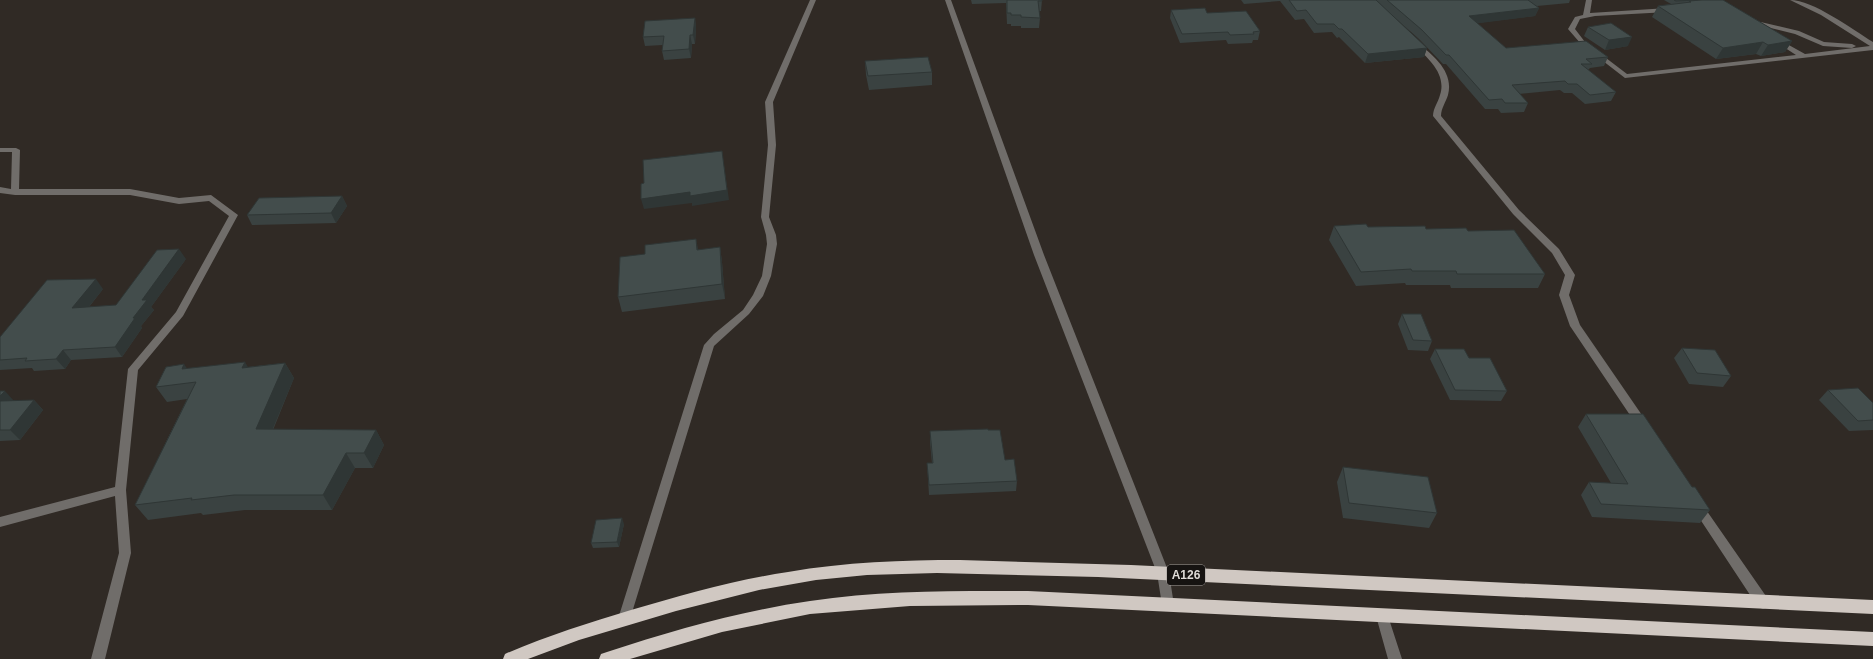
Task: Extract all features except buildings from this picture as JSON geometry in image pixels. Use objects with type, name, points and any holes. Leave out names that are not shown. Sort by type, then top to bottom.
[{"type":"highway","name":"A126","points":[[511,659],[589,630],[694,599],[783,579],[842,571],[904,567],[973,566],[1163,573],[1763,603],[1873,607]]},
{"type":"highway","points":[[607,659],[710,628],[774,614],[839,604],[897,600],[967,598],[1028,598],[1873,639]]},
{"type":"street","points":[[624,619],[709,345],[718,335],[746,312],[756,300],[765,281],[771,251],[771,234],[767,227],[765,217],[772,145],[769,102],[813,0]]},
{"type":"street","points":[[948,0],[1039,255],[1163,573],[1168,605]]},
{"type":"street","points":[[1586,16],[1589,0]]},
{"type":"street","points":[[1793,0],[1823,14],[1873,47]]},
{"type":"street","points":[[1673,9],[1595,14],[1577,18],[1571,29],[1583,43],[1625,76],[1873,47]]},
{"type":"street","points":[[1804,56],[1746,21],[1798,32],[1823,44],[1873,47]]},
{"type":"street","points":[[1408,36],[1436,63],[1447,84],[1444,95],[1436,110],[1436,116],[1516,212],[1556,251],[1570,275],[1564,295],[1575,326],[1647,432]]},
{"type":"street","points":[[0,150],[16,150],[15,192]]},
{"type":"street","points":[[0,190],[15,192],[130,192],[178,201],[211,198],[234,216],[180,314],[133,369],[120,490],[125,552],[98,659]]},
{"type":"street","points":[[0,522],[120,490]]},
{"type":"street","points":[[1691,498],[1763,603]]},
{"type":"street","points":[[1382,616],[1395,659]]}]
